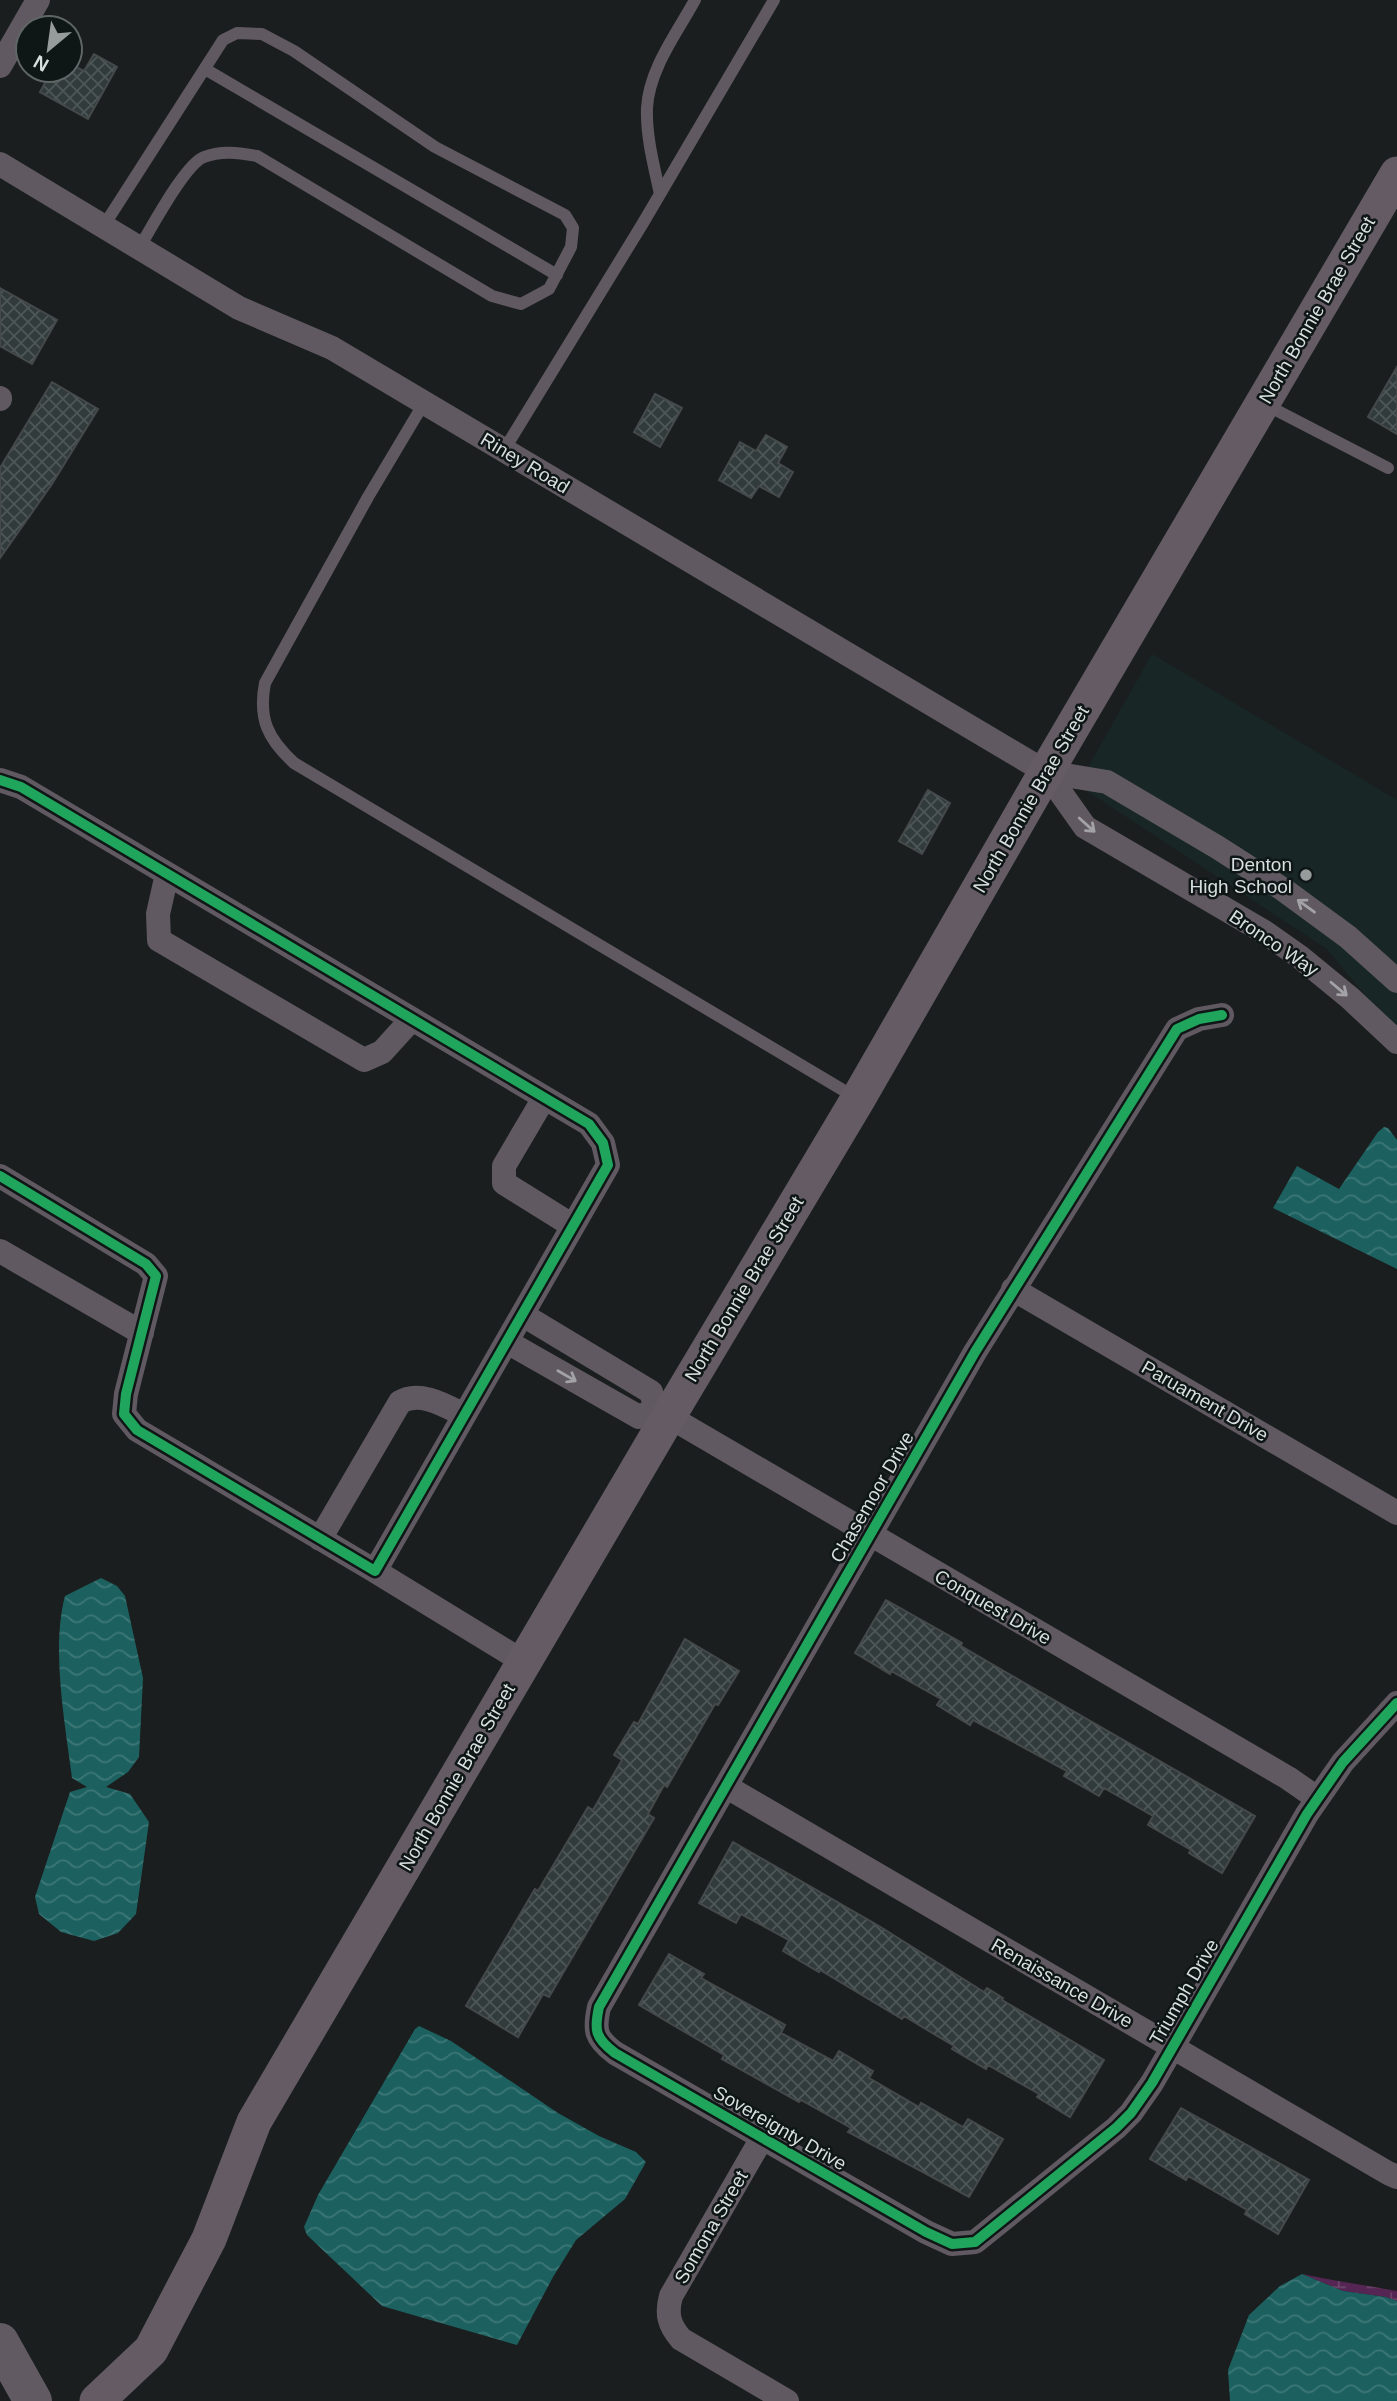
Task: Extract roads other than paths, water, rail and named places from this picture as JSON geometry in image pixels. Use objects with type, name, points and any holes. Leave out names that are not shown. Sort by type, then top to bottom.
[{"type":"main road","name":"North Bonnie Brae Street","points":[[97,2401],[151,2350],[209,2239],[254,2122],[524,1662],[662,1413],[858,1099],[1046,772],[1397,174]]},
{"type":"main road","points":[[0,2342],[33,2401]]},
{"type":"street","points":[[0,66],[38,0]]},
{"type":"street","name":"Riney Road","points":[[0,164],[239,308],[332,348],[1046,772]]},
{"type":"street","points":[[1046,772],[1107,782],[1206,840],[1284,890],[1348,937],[1397,981]]},
{"type":"street","name":"Bronco Way","points":[[1046,772],[1085,827],[1274,939],[1350,998],[1397,1042]]},
{"type":"street","points":[[0,780],[21,787],[589,1124],[603,1143],[608,1164],[375,1571]]},
{"type":"street","points":[[167,874],[158,914],[159,940],[364,1060],[382,1052],[412,1020]]},
{"type":"street","name":"Chasemoor Drive","points":[[597,2035],[595,2023],[599,2007],[1013,1289],[1170,1038],[1178,1028],[1187,1023],[1222,1015]]},
{"type":"street","points":[[544,1098],[505,1166],[504,1183],[573,1226]]},
{"type":"street","points":[[0,1176],[146,1264],[156,1276],[126,1394],[124,1414],[137,1430],[524,1662]]},
{"type":"street","points":[[0,1251],[142,1333]]},
{"type":"street","name":"Paruament Drive","points":[[1013,1289],[1397,1513]]},
{"type":"street","points":[[508,1342],[639,1417],[662,1413],[651,1392],[523,1315]]},
{"type":"street","points":[[320,1539],[400,1402],[408,1398],[438,1401],[464,1415]]},
{"type":"street","name":"Conquest Drive","points":[[662,1413],[1276,1771],[1317,1798]]},
{"type":"street","name":"Triumph Drive","points":[[952,2244],[975,2242],[1116,2129],[1142,2099],[1317,1798],[1343,1762],[1397,1703]]},
{"type":"street","name":"Renaissance Drive","points":[[727,1787],[1397,2177]]},
{"type":"street","name":"Sovereignty Drive","points":[[597,2035],[604,2045],[615,2053],[926,2232],[952,2244]]},
{"type":"street","name":"Somona Street","points":[[762,2138],[671,2296],[669,2319],[681,2339],[787,2401]]},
{"type":"lane","points":[[660,194],[648,138],[647,107],[654,74],[695,0]]},
{"type":"lane","points":[[504,450],[774,0]]},
{"type":"lane","points":[[103,227],[223,40],[237,33],[262,34],[294,51],[435,147],[565,215],[573,229],[571,247],[549,289],[521,304],[492,296],[257,156],[225,152],[201,157],[185,174],[139,248]]},
{"type":"lane","points":[[205,69],[556,275]]},
{"type":"lane","points":[[424,403],[368,497],[265,683],[262,698],[267,732],[278,748],[294,763],[858,1099]]},
{"type":"lane","points":[[1262,403],[1388,468]]},
{"type":"water","points":[[1384,1127],[1388,1128],[1397,1140],[1397,1269],[1273,1208],[1297,1166],[1339,1189]]},
{"type":"water","points":[[101,1578],[117,1586],[125,1596],[143,1678],[139,1757],[128,1772],[106,1787],[130,1794],[149,1822],[136,1914],[118,1933],[94,1941],[61,1932],[39,1914],[35,1897],[70,1792],[87,1787],[72,1778],[63,1710],[59,1639],[65,1596]]},
{"type":"water","points":[[419,2026],[451,2041],[558,2113],[599,2136],[636,2152],[646,2162],[625,2199],[576,2240],[517,2345],[382,2306],[307,2235],[304,2227],[318,2195]]},
{"type":"water","points":[[1302,2274],[1343,2291],[1397,2301],[1397,2401],[1230,2401],[1228,2370],[1249,2315],[1280,2286]]},
{"type":"place","name":"Denton High School","points":[[1306,875]]}]
